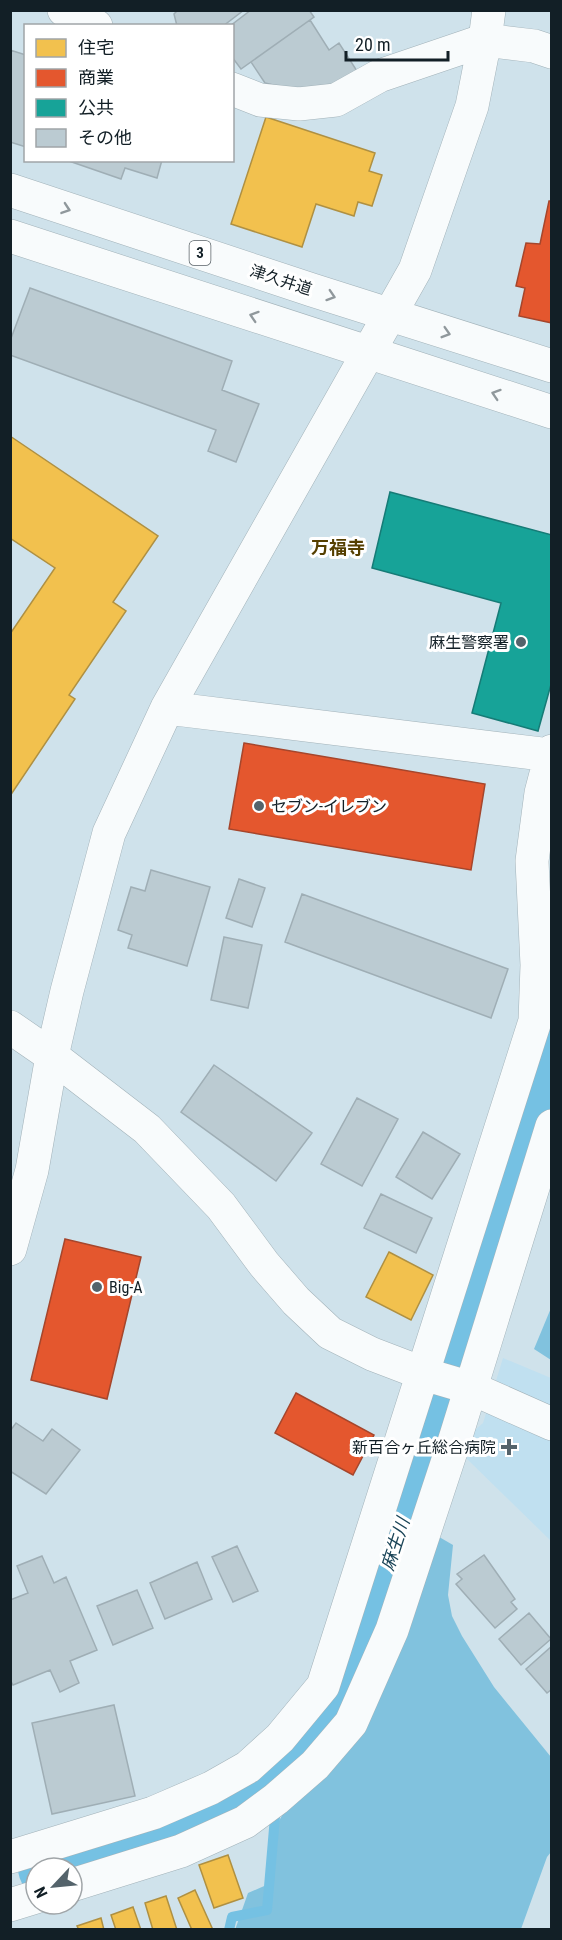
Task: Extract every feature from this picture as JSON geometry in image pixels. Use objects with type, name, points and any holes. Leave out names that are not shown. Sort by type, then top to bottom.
[{"type":"street","points":[[64,10],[92,24]]},
{"type":"street","points":[[10,1249],[32,1170],[52,1056],[67,991],[110,833],[167,708],[415,270],[472,106],[487,26]]},
{"type":"street","points":[[234,90],[260,100],[299,104],[336,100],[379,76],[487,26],[552,52]]},
{"type":"street","name":"津久井道","points":[[10,190],[552,366]]},
{"type":"street","points":[[10,236],[552,412]]},
{"type":"street","points":[[10,1857],[153,1814],[248,1767],[280,1738],[323,1686],[425,1374],[535,1021],[537,965],[532,861],[541,793],[551,753],[167,708]]},
{"type":"street","points":[[10,1027],[52,1056],[147,1129],[221,1206],[264,1264],[296,1301],[330,1333],[372,1354],[465,1386],[552,1424]]},
{"type":"street","points":[[84,1881],[181,1851],[245,1822],[315,1765],[351,1723],[392,1630],[465,1386],[552,1126]]},
{"type":"shaded area","points":[[551,1308],[551,1360],[534,1349]]},
{"type":"shaded area","name":"新百合ヶ丘総合病院","points":[[503,1358],[551,1378],[551,1541],[465,1457],[467,1437],[483,1423]]},
{"type":"shaded area","points":[[434,1534],[453,1545],[448,1595],[452,1616],[462,1636],[494,1687],[551,1757],[551,1852],[547,1857],[521,1929],[235,1930],[248,1893],[271,1883],[279,1821]]},
{"type":"building: 住宅","points":[[266,117],[375,153],[369,171],[382,175],[372,206],[358,202],[354,216],[316,204],[302,247],[231,224]]},
{"type":"building: 住宅","points":[[10,436],[158,536],[113,602],[126,611],[69,695],[75,699],[10,796],[10,634],[55,568],[10,538]]},
{"type":"building: 住宅","points":[[389,1252],[433,1275],[411,1320],[366,1297]]},
{"type":"building: 住宅","points":[[228,1855],[243,1898],[214,1908],[199,1865]]},
{"type":"building: 住宅","points":[[195,1890],[213,1930],[192,1930],[178,1898]]},
{"type":"building: 住宅","points":[[166,1896],[177,1930],[153,1930],[145,1903]]},
{"type":"building: 住宅","points":[[133,1907],[141,1930],[116,1930],[111,1915]]},
{"type":"building: 住宅","points":[[101,1918],[104,1930],[79,1930],[77,1926]]},
{"type":"building: 商業","points":[[549,201],[552,201],[552,323],[519,316],[525,288],[516,286],[526,243],[540,244]]},
{"type":"building: 商業","points":[[244,743],[485,784],[471,870],[229,829]]},
{"type":"building: 商業","points":[[65,1239],[141,1257],[107,1399],[31,1380]]},
{"type":"building: 商業","points":[[296,1393],[374,1435],[353,1475],[275,1433]]},
{"type":"building: 公共","name":"麻生警察署","points":[[390,492],[552,535],[552,681],[538,731],[472,713],[501,603],[372,568]]},
{"type":"building: その他","points":[[178,10],[244,10],[226,24],[176,24],[174,14]]},
{"type":"building: その他","points":[[251,10],[309,10],[314,17],[241,69],[234,60],[233,24]]},
{"type":"building: その他","points":[[310,20],[329,50],[339,43],[357,71],[327,91],[295,90],[265,83],[251,62]]},
{"type":"building: その他","points":[[10,50],[24,54],[24,146],[10,142]]},
{"type":"building: その他","points":[[72,162],[161,162],[157,178],[125,168],[121,179]]},
{"type":"building: その他","points":[[30,288],[232,361],[222,390],[259,404],[236,462],[208,451],[216,430],[10,355],[10,341]]},
{"type":"building: その他","points":[[151,870],[210,887],[187,966],[128,948],[132,935],[118,930],[131,887],[145,891]]},
{"type":"building: その他","points":[[239,879],[265,888],[252,927],[226,918]]},
{"type":"building: その他","points":[[302,894],[508,969],[491,1018],[285,942]]},
{"type":"building: その他","points":[[224,937],[262,945],[248,1008],[211,1000]]},
{"type":"building: その他","points":[[214,1065],[312,1133],[276,1181],[181,1112]]},
{"type":"building: その他","points":[[357,1098],[398,1119],[362,1186],[321,1164]]},
{"type":"building: その他","points":[[423,1132],[460,1154],[432,1199],[396,1177]]},
{"type":"building: その他","points":[[381,1194],[432,1218],[416,1253],[364,1228]]},
{"type":"building: その他","points":[[16,1423],[43,1441],[52,1429],[80,1450],[46,1494],[10,1471],[10,1431]]},
{"type":"building: その他","points":[[237,1546],[258,1591],[233,1602],[212,1557]]},
{"type":"building: その他","points":[[484,1555],[515,1599],[511,1602],[517,1609],[495,1628],[456,1584],[462,1579],[457,1574]]},
{"type":"building: その他","points":[[42,1556],[54,1583],[66,1577],[97,1650],[70,1661],[79,1683],[60,1692],[50,1670],[13,1685],[10,1680],[10,1600],[28,1593],[17,1566]]},
{"type":"building: その他","points":[[197,1562],[212,1599],[165,1619],[150,1583]]},
{"type":"building: その他","points":[[137,1590],[153,1628],[113,1645],[97,1606]]},
{"type":"building: その他","points":[[529,1613],[551,1639],[521,1665],[499,1639]]},
{"type":"building: その他","points":[[552,1646],[552,1689],[547,1693],[526,1669]]},
{"type":"building: その他","points":[[114,1705],[135,1796],[52,1814],[32,1723]]},
{"type":"waterway","name":"麻生川","points":[[84,1856],[221,1810],[261,1784],[298,1753],[322,1721],[370,1623],[552,1059]]},
{"type":"waterway","points":[[229,1930],[232,1917],[267,1910],[275,1817]]},
{"type":"place","name":"麻生警察署","points":[[521,642]]},
{"type":"place","name":"セブン-イレブン","points":[[259,806]]},
{"type":"place","name":"Big-A","points":[[97,1287]]},
{"type":"place","name":"新百合ヶ丘総合病院","points":[[509,1447]]},
{"type":"district","name":"万福寺","points":[[338,547]]}]
